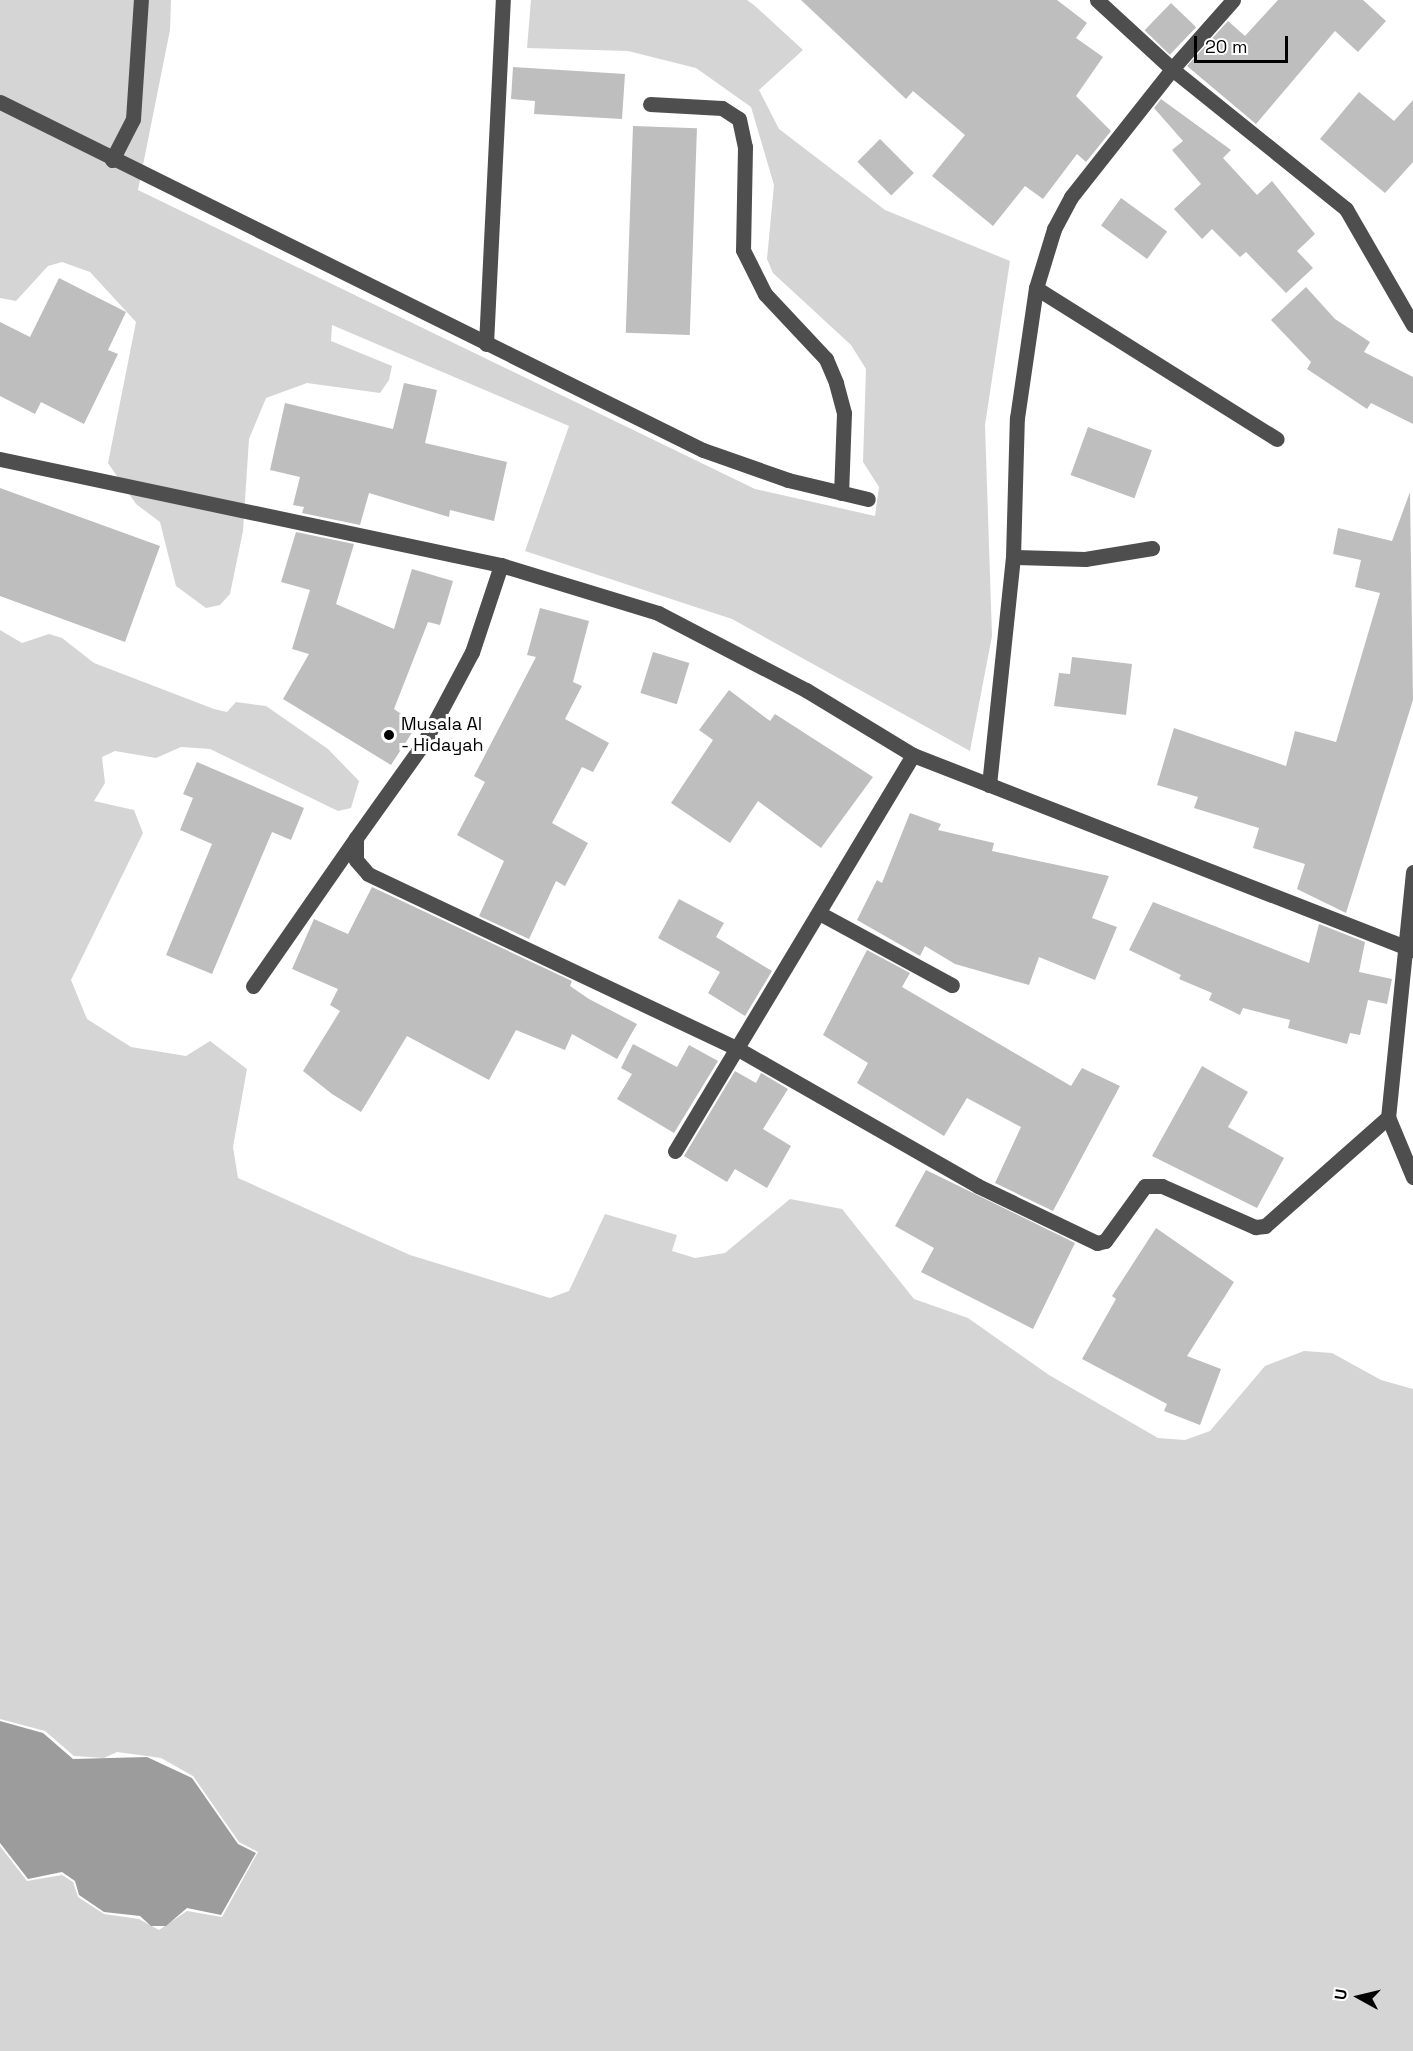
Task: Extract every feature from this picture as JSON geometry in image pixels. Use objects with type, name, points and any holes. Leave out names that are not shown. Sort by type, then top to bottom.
[{"type":"street","points":[[112,160],[133,119],[141,0]]},
{"type":"street","points":[[486,344],[503,0]]},
{"type":"street","points":[[1097,0],[1172,69],[1346,209],[1413,325]]},
{"type":"street","points":[[989,785],[1013,557],[1017,418],[1036,288],[1054,229],[1071,197],[1172,69],[1233,0]]},
{"type":"street","points":[[0,102],[112,160],[703,450],[841,493],[868,499]]},
{"type":"street","points":[[650,104],[722,108],[739,119],[745,147],[743,250],[765,294],[826,359],[837,383],[844,413],[841,493]]},
{"type":"street","points":[[1036,288],[1278,439]]},
{"type":"street","points":[[0,459],[501,565],[658,612],[806,690],[913,755],[1408,948]]},
{"type":"street","points":[[1013,557],[1084,559],[1152,548]]},
{"type":"street","points":[[254,986],[423,744],[472,652],[501,565]]},
{"type":"street","points":[[675,1151],[821,914],[913,755]]},
{"type":"street","points":[[356,838],[356,860],[368,874],[738,1049],[978,1186],[1097,1244],[1105,1241],[1145,1186],[1162,1186],[1255,1227],[1265,1226],[1388,1117]]},
{"type":"street","points":[[1413,872],[1408,948],[1388,1117],[1413,1178]]},
{"type":"street","points":[[821,914],[952,985]]},
{"type":"shaded area","points":[[0,0],[171,0],[170,30],[138,190],[755,489],[875,516],[879,487],[863,462],[866,369],[851,345],[773,273],[767,259],[774,185],[751,107],[696,68],[628,51],[527,48],[531,0],[747,0],[754,5],[803,50],[759,90],[779,129],[885,210],[1010,261],[985,425],[992,636],[970,751],[732,619],[525,551],[569,426],[332,325],[331,341],[392,366],[389,380],[380,393],[307,383],[266,398],[249,439],[243,531],[230,594],[220,605],[206,608],[176,586],[160,522],[136,504],[108,463],[136,322],[90,272],[62,262],[48,266],[16,301],[0,298]]},
{"type":"shaded area","points":[[0,630],[22,643],[49,634],[62,638],[94,663],[214,709],[227,712],[236,702],[266,706],[328,749],[359,781],[351,808],[338,811],[210,749],[181,747],[156,758],[115,751],[102,757],[105,783],[94,801],[134,810],[143,833],[71,980],[87,1019],[131,1047],[186,1056],[210,1041],[247,1069],[233,1147],[238,1178],[410,1255],[550,1298],[569,1291],[605,1214],[677,1235],[672,1251],[695,1258],[725,1253],[790,1199],[842,1209],[914,1299],[968,1318],[1049,1375],[1158,1438],[1185,1440],[1210,1431],[1265,1366],[1304,1351],[1332,1353],[1381,1380],[1413,1389],[1413,2051],[0,2051],[0,1846],[27,1881],[62,1875],[73,1882],[78,1897],[104,1914],[139,1919],[159,1930],[187,1911],[222,1917],[258,1852],[239,1842],[193,1776],[161,1758],[117,1752],[104,1758],[74,1756],[45,1731],[0,1719]]},
{"type":"shaded area","points":[[0,1721],[43,1733],[73,1759],[147,1757],[192,1778],[238,1844],[256,1853],[221,1915],[187,1908],[166,1926],[151,1926],[140,1916],[104,1912],[79,1895],[75,1881],[62,1872],[28,1879],[0,1843]]},
{"type":"building","points":[[801,0],[1057,0],[1087,23],[1076,38],[1103,57],[1076,96],[1111,131],[1086,162],[1077,154],[1043,199],[1025,186],[993,226],[932,176],[965,135],[913,91],[906,99]]},
{"type":"building","points":[[1278,0],[1363,0],[1386,21],[1358,52],[1335,31],[1256,124],[1187,66],[1228,21],[1245,36]]},
{"type":"building","points":[[1171,3],[1196,27],[1170,55],[1145,30]]},
{"type":"building","points":[[513,67],[625,74],[622,119],[534,114],[535,101],[511,99]]},
{"type":"building","points":[[1359,92],[1394,121],[1413,100],[1413,162],[1385,193],[1320,139]]},
{"type":"building","points":[[1161,99],[1231,150],[1223,158],[1257,195],[1272,181],[1315,234],[1297,251],[1313,268],[1286,293],[1246,252],[1240,257],[1212,229],[1202,239],[1174,209],[1201,184],[1172,150],[1183,141],[1154,108]]},
{"type":"building","points":[[633,126],[697,128],[690,335],[626,333]]},
{"type":"building","points":[[880,139],[914,173],[891,196],[857,162]]},
{"type":"building","points":[[1121,198],[1167,232],[1147,259],[1101,226]]},
{"type":"building","points":[[59,278],[126,312],[108,350],[118,354],[84,424],[41,402],[35,414],[0,396],[0,322],[30,337]]},
{"type":"building","points":[[1306,287],[1335,319],[1370,342],[1364,352],[1413,377],[1413,424],[1371,403],[1367,409],[1307,369],[1311,362],[1271,320]]},
{"type":"building","points":[[404,383],[437,390],[425,443],[507,462],[494,521],[450,510],[449,517],[369,493],[360,525],[302,513],[304,507],[293,505],[300,477],[270,470],[285,403],[393,429]]},
{"type":"building","points":[[1088,427],[1152,450],[1134,498],[1071,475]]},
{"type":"building","points":[[0,488],[160,546],[125,642],[0,596]]},
{"type":"building","points":[[1410,492],[1413,700],[1346,913],[1297,889],[1305,864],[1253,848],[1259,828],[1194,808],[1198,797],[1157,785],[1174,728],[1286,766],[1295,731],[1336,742],[1380,593],[1355,587],[1361,560],[1333,554],[1338,528],[1392,541]]},
{"type":"building","points":[[296,532],[354,544],[336,604],[394,629],[412,569],[453,581],[440,625],[428,622],[394,709],[417,725],[391,765],[283,699],[309,654],[292,649],[310,590],[281,582]]},
{"type":"building","points":[[540,608],[589,621],[573,682],[582,686],[565,719],[609,743],[593,772],[582,767],[552,823],[588,843],[565,886],[556,881],[529,939],[479,916],[504,861],[457,835],[485,782],[474,776],[536,657],[527,655]]},
{"type":"building","points":[[653,652],[689,663],[677,704],[640,693]]},
{"type":"building","points":[[1072,657],[1132,664],[1126,715],[1054,706],[1059,673],[1070,674]]},
{"type":"building","points":[[729,690],[770,721],[775,714],[873,777],[821,848],[758,801],[730,843],[671,803],[713,740],[699,730]]},
{"type":"building","points":[[197,762],[304,808],[291,840],[272,832],[212,974],[166,955],[212,844],[180,830],[193,798],[183,794]]},
{"type":"building","points":[[910,813],[941,824],[938,830],[994,843],[992,851],[1109,876],[1092,918],[1117,927],[1095,980],[1039,957],[1029,985],[955,964],[925,946],[920,956],[857,920],[877,880],[882,883]]},
{"type":"building","points":[[372,887],[572,981],[570,986],[589,999],[637,1024],[617,1059],[572,1034],[565,1050],[516,1030],[489,1080],[407,1036],[361,1112],[332,1094],[303,1071],[340,1011],[330,1005],[338,989],[292,969],[314,919],[348,934]]},
{"type":"building","points":[[679,899],[724,923],[716,937],[772,971],[745,1016],[708,993],[720,972],[658,938]]},
{"type":"building","points":[[1153,902],[1309,963],[1319,924],[1365,942],[1359,972],[1392,979],[1387,1004],[1368,1000],[1360,1035],[1350,1033],[1347,1044],[1288,1028],[1290,1020],[1243,1008],[1240,1015],[1209,1000],[1212,993],[1179,979],[1181,975],[1129,950]]},
{"type":"building","points":[[867,950],[910,973],[902,987],[1071,1086],[1082,1068],[1120,1086],[1053,1211],[995,1183],[1021,1127],[967,1098],[944,1136],[857,1083],[868,1063],[823,1035]]},
{"type":"building","points":[[633,1044],[677,1067],[689,1045],[718,1061],[674,1133],[617,1099],[632,1074],[621,1068]]},
{"type":"building","points":[[1202,1066],[1248,1092],[1228,1127],[1284,1158],[1257,1208],[1152,1156]]},
{"type":"building","points":[[735,1071],[756,1083],[761,1073],[788,1089],[763,1129],[791,1146],[767,1188],[735,1169],[727,1182],[684,1156]]},
{"type":"building","points":[[926,1170],[1075,1243],[1033,1329],[921,1272],[934,1248],[895,1226]]},
{"type":"building","points":[[1156,1228],[1234,1282],[1187,1356],[1221,1369],[1200,1425],[1164,1411],[1167,1404],[1082,1359],[1116,1299],[1112,1296]]},
{"type":"place","name":"Musala Al - Hidayah","points":[[389,735]]}]
